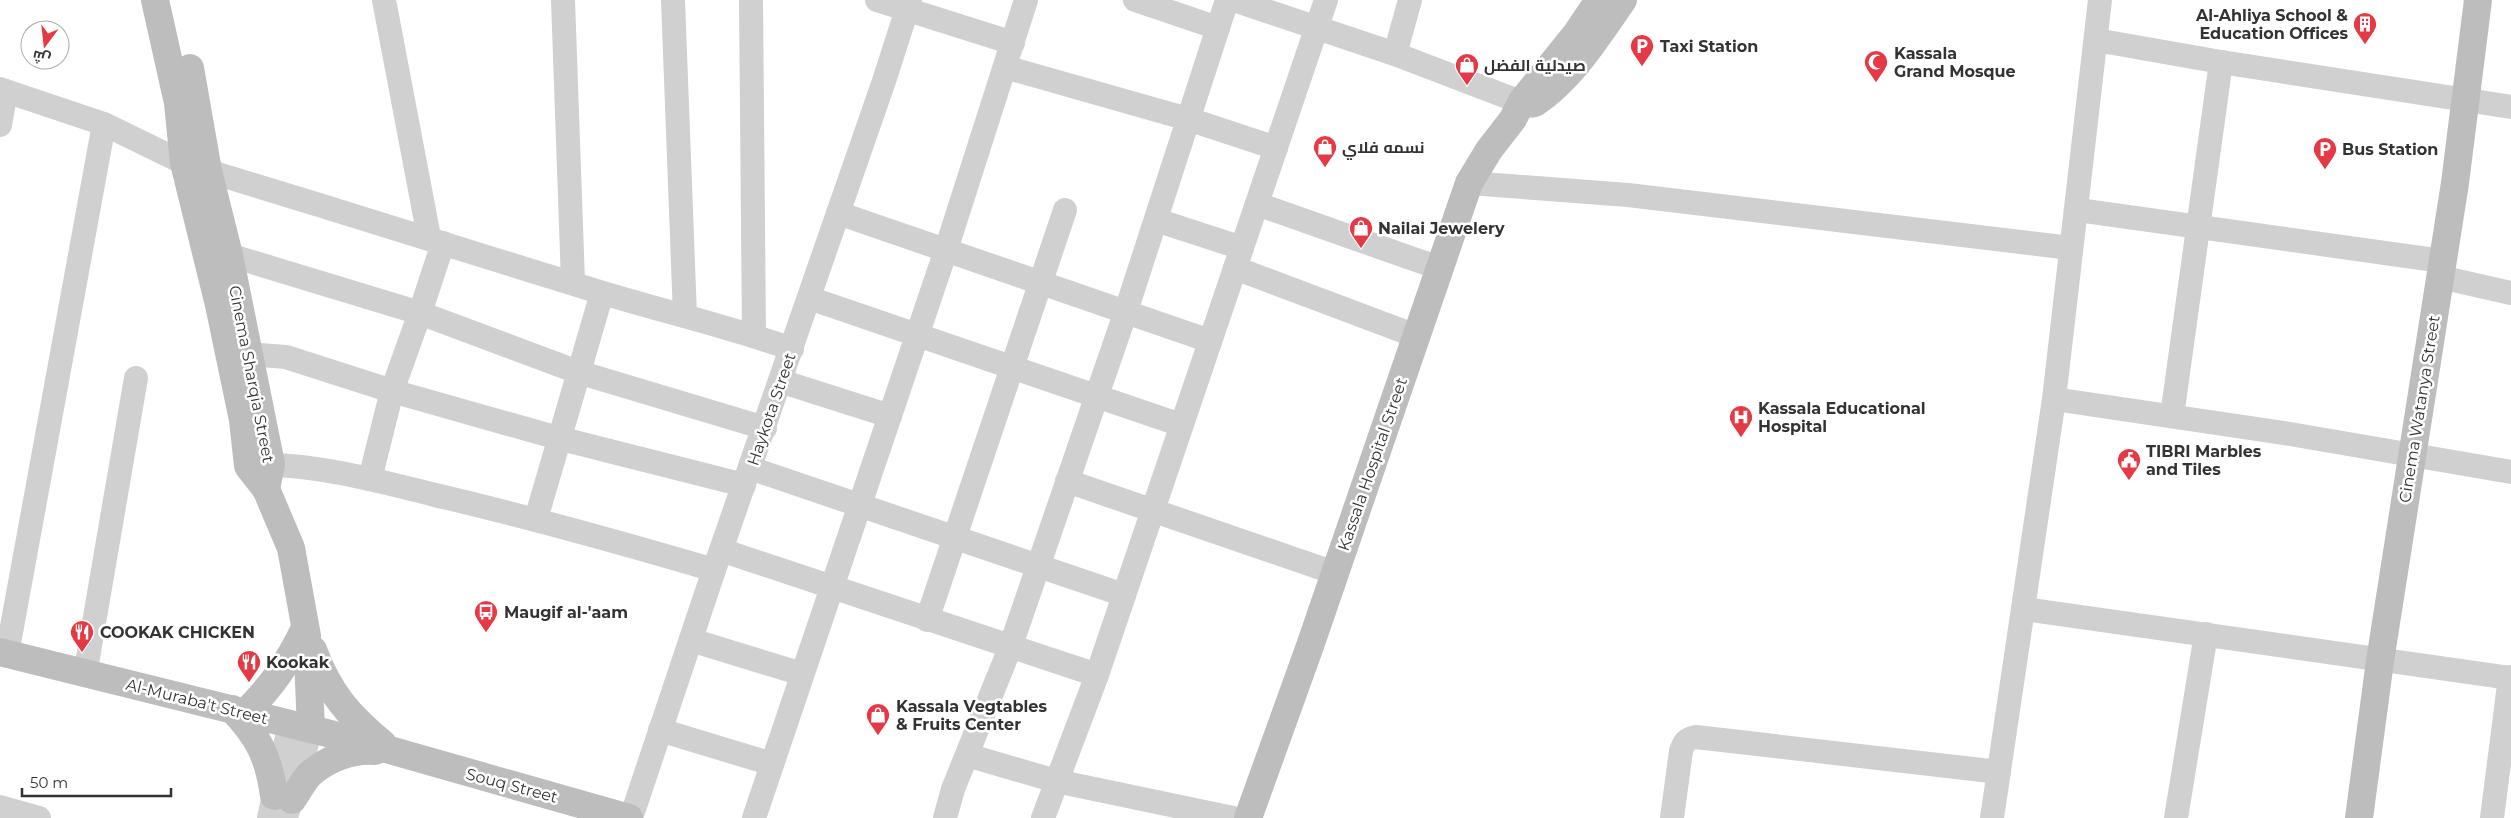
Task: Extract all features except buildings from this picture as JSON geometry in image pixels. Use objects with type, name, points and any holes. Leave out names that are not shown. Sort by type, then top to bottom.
[{"type":"main road","name":"Cinema Sharqia Street","points":[[156,0],[178,103],[196,167],[229,255],[237,351]]},
{"type":"main road","name":"Cinema Sharqia Street","points":[[175,0],[197,99],[196,167],[210,258],[237,351],[262,473],[291,548],[306,631]]},
{"type":"main road","name":"Kassala Hospital Street","points":[[1248,818],[1470,184],[1489,150],[1522,108],[1600,0]]},
{"type":"main road","points":[[1522,108],[1554,90],[1569,74],[1623,0]]},
{"type":"main road","name":"Cinema Watanya Street","points":[[2359,818],[2380,661],[2466,100],[2478,0]]},
{"type":"main road","points":[[280,808],[262,748],[239,711],[270,688],[306,631]]},
{"type":"main road","points":[[301,727],[306,631]]},
{"type":"main road","points":[[306,631],[323,676],[353,720],[394,753]]},
{"type":"main road","name":"Al-Muraba't Street","points":[[3,653],[85,675],[239,711],[394,753]]},
{"type":"main road","points":[[280,808],[309,775],[334,758],[364,750],[394,753]]},
{"type":"main road","name":"Souq Street","points":[[394,753],[630,818]]},
{"type":"street","points":[[370,479],[392,391],[420,313],[436,240],[384,0]]},
{"type":"street","points":[[563,0],[573,282]]},
{"type":"street","points":[[673,0],[685,316]]},
{"type":"street","points":[[751,0],[754,335]]},
{"type":"street","points":[[877,0],[909,4],[1013,43]]},
{"type":"street","points":[[754,818],[946,250],[1026,0]]},
{"type":"street","points":[[1134,0],[1218,28]]},
{"type":"street","points":[[945,818],[967,755],[1010,648],[1039,564],[1126,311],[1227,0]]},
{"type":"street","points":[[1234,0],[1395,54],[1522,108]]},
{"type":"street","points":[[1043,818],[1097,675],[1326,0]]},
{"type":"street","points":[[1395,54],[1410,0]]},
{"type":"street","points":[[1992,818],[2054,398],[2071,248],[2078,210],[2100,0]]},
{"type":"street","name":"Haykota Street","points":[[630,818],[909,4]]},
{"type":"street","points":[[2096,40],[2220,62],[2511,107]]},
{"type":"street","points":[[2172,416],[2220,62]]},
{"type":"street","points":[[1005,67],[1188,119],[1276,148]]},
{"type":"street","points":[[0,125],[3,90],[104,124],[196,167],[573,282],[602,293],[754,335],[792,349]]},
{"type":"street","points":[[3,653],[104,124]]},
{"type":"street","points":[[1470,184],[1628,195],[2071,248]]},
{"type":"street","points":[[1257,204],[1439,268]]},
{"type":"street","points":[[927,620],[1065,210]]},
{"type":"street","points":[[2078,210],[2198,225],[2441,269],[2511,292]]},
{"type":"street","points":[[838,213],[1210,340]]},
{"type":"street","points":[[1156,220],[1416,336]]},
{"type":"street","points":[[229,255],[420,313],[578,372],[765,428]]},
{"type":"street","points":[[536,519],[558,438],[602,293]]},
{"type":"street","points":[[809,298],[1181,426]]},
{"type":"street","points":[[237,351],[286,356],[392,391],[558,438],[747,476],[860,504],[1039,564],[1124,595]]},
{"type":"street","points":[[85,675],[136,378]]},
{"type":"street","points":[[780,382],[890,416]]},
{"type":"street","points":[[2054,398],[2511,472]]},
{"type":"street","points":[[262,473],[370,479],[831,587],[1010,648],[1097,675]]},
{"type":"street","points":[[1067,480],[1335,573]]},
{"type":"street","points":[[2024,609],[2510,678],[2492,818]]},
{"type":"street","points":[[2176,818],[2206,634]]},
{"type":"street","points":[[691,640],[802,674]]},
{"type":"street","points":[[280,808],[301,727]]},
{"type":"street","points":[[660,730],[772,764]]},
{"type":"street","points":[[1672,818],[1680,751],[1689,738],[1696,737],[1999,772]]},
{"type":"street","points":[[967,755],[1056,781],[1233,818]]},
{"type":"street","points":[[0,807],[39,818]]},
{"type":"place","name":"Al-Ahliya School & Education Offices","points":[[2365,45]]},
{"type":"place","name":"Taxi Station","points":[[1642,67]]},
{"type":"place","name":"Kassala Grand Mosque","points":[[1876,83]]},
{"type":"place","name":"صيدلية الفضل","points":[[1467,86]]},
{"type":"place","name":"نسمه فلاي","points":[[1325,168]]},
{"type":"place","name":"Bus Station","points":[[2325,170]]},
{"type":"place","name":"Nailai Jewelery","points":[[1361,249]]},
{"type":"place","name":"Kassala Educational Hospital","points":[[1741,438]]},
{"type":"place","name":"TIBRI Marbles and Tiles","points":[[2129,481]]},
{"type":"place","name":"Maugif al-'aam","points":[[486,633]]},
{"type":"place","name":"COOKAK CHICKEN","points":[[82,653]]},
{"type":"place","name":"Kookak","points":[[249,683]]},
{"type":"place","name":"Kassala Vegtables & Fruits Center","points":[[878,736]]}]
